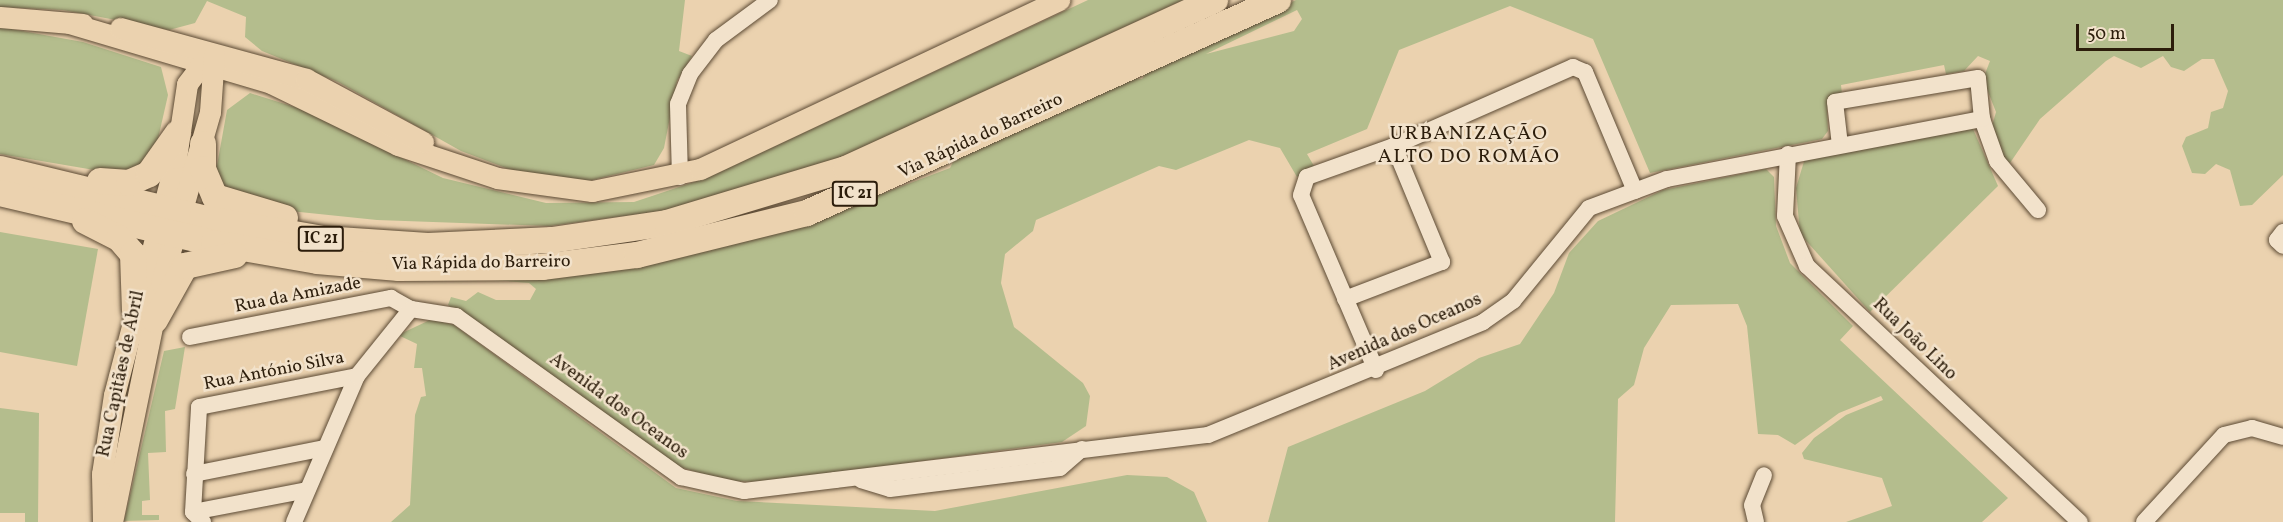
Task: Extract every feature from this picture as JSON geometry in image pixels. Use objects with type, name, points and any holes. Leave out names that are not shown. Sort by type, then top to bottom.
[{"type":"highway","name":"Via Rápida do Barreiro","points":[[168,220],[323,239],[463,243],[552,240],[667,223],[758,200],[846,169],[1215,0]]},
{"type":"highway","name":"Via Rápida do Barreiro","points":[[0,169],[55,193],[168,220],[270,254],[399,268],[542,267],[731,235],[881,183],[1278,0]]},
{"type":"highway","points":[[55,193],[138,180],[178,133]]},
{"type":"highway","points":[[203,144],[206,182],[223,201],[348,230],[463,243]]},
{"type":"highway","name":"Via Rápida do Barreiro","points":[[0,193],[55,193]]},
{"type":"highway","points":[[55,193],[130,249],[137,267],[145,315]]},
{"type":"highway","points":[[145,315],[190,263],[270,254]]},
{"type":"main road","points":[[0,16],[124,29],[271,83],[398,145],[543,187],[611,190],[680,177],[1059,0]]},
{"type":"main road","points":[[69,23],[151,51],[210,61],[321,86],[453,162]]},
{"type":"main road","points":[[151,51],[176,69],[186,91]]},
{"type":"main road","points":[[168,220],[178,133],[186,91],[210,61]]},
{"type":"main road","points":[[168,220],[203,144],[210,112],[210,61]]},
{"type":"main road","points":[[210,112],[235,84],[271,83]]},
{"type":"main road","name":"Rua Capitães de Abril","points":[[103,522],[107,431],[145,315],[168,220]]},
{"type":"main road","name":"Rua Capitães de Abril","points":[[112,522],[145,315]]},
{"type":"street","points":[[680,177],[677,117],[682,90],[716,40],[766,1]]},
{"type":"street","points":[[1376,370],[1300,187],[1307,177],[1394,146],[1578,67],[1585,72],[1635,191]]},
{"type":"street","points":[[1840,144],[1835,102],[1978,78],[1982,119],[1997,161],[2038,210]]},
{"type":"street","name":"Avenida dos Oceanos","points":[[411,309],[456,316],[681,477],[744,491],[854,478],[890,489],[1060,468],[1082,449],[1208,435],[1376,370],[1483,322],[1513,301],[1589,208],[1667,179],[1840,144],[1982,119]]},
{"type":"street","points":[[1345,299],[1442,262],[1394,146]]},
{"type":"street","name":"Rua João Lino","points":[[1788,154],[1785,216],[1807,266],[2080,522]]},
{"type":"street","name":"Rua da Amizade","points":[[190,337],[391,298],[411,309]]},
{"type":"street","points":[[294,522],[357,376],[411,309]]},
{"type":"street","name":"Rua António Silva","points":[[194,474],[199,407],[357,376]]},
{"type":"street","points":[[2144,522],[2224,435],[2252,428],[2283,437]]},
{"type":"street","points":[[307,490],[198,517],[194,474],[325,448]]},
{"type":"street","points":[[1756,522],[1752,505],[1764,475]]},
{"type":"green space","points":[[0,0],[685,0],[679,51],[692,56],[677,81],[664,148],[654,165],[588,181],[517,172],[461,151],[338,82],[262,51],[245,37],[246,17],[207,1],[195,23],[169,30],[63,10],[0,7]]},
{"type":"green space","points":[[1088,0],[1183,0],[822,166],[677,209],[549,226],[377,220],[290,211],[226,193],[216,171],[227,110],[250,93],[301,109],[443,178],[546,203],[634,202],[709,177]]},
{"type":"green space","points":[[1296,0],[2283,0],[2283,175],[2252,205],[2240,206],[2230,170],[2216,164],[2205,174],[2192,173],[2182,146],[2186,137],[2208,128],[2211,112],[2223,108],[2228,91],[2214,59],[2202,59],[2184,71],[2171,67],[2163,56],[2141,68],[2114,56],[2106,61],[2040,119],[2010,163],[1996,151],[1992,126],[1996,112],[1983,79],[1990,61],[1978,56],[1964,71],[1946,74],[1944,65],[1841,85],[1842,94],[1827,108],[1828,131],[1822,139],[1650,173],[1593,39],[1510,6],[1399,50],[1367,129],[1307,154],[1314,166],[1297,177],[1280,148],[1249,140],[1176,170],[1159,166],[1036,220],[1033,231],[1005,254],[1001,283],[1014,327],[1083,383],[1090,396],[1086,426],[1062,442],[768,482],[728,481],[680,467],[448,305],[451,297],[466,301],[478,292],[496,300],[530,300],[536,289],[529,283],[495,280],[708,251],[839,210],[950,168],[954,160],[1132,78],[1142,79],[1148,70]],"holes":[[[1297,10],[1302,19],[1294,31],[1206,54]]]},
{"type":"green space","points":[[0,27],[83,42],[161,67],[168,95],[155,152],[137,171],[112,173],[0,154]]},
{"type":"green space","points":[[1973,129],[1998,186],[1870,312],[1800,234],[1796,188],[1805,158]]},
{"type":"green space","points":[[1766,169],[1774,177],[1776,226],[1790,263],[1853,326],[1840,340],[2008,498],[1982,522],[1846,522],[1892,506],[1882,478],[1804,459],[1802,453],[1814,438],[1846,415],[1883,400],[1881,396],[1839,413],[1795,445],[1778,435],[1758,434],[1747,326],[1738,304],[1671,305],[1644,348],[1634,385],[1618,399],[1615,522],[1268,522],[1288,447],[1425,391],[1479,358],[1520,344],[1554,293],[1569,253],[1598,221],[1663,190]]},
{"type":"green space","points":[[0,232],[98,249],[77,366],[0,352]]},
{"type":"green space","points":[[432,319],[454,325],[676,488],[737,501],[935,511],[1127,475],[1167,477],[1194,492],[1207,522],[391,522],[410,505],[415,415],[421,397],[426,396],[422,368],[414,368],[417,344],[398,335]]},
{"type":"green space","points":[[185,347],[175,409],[165,411],[166,452],[148,453],[150,500],[142,501],[142,515],[159,515],[159,520],[124,521],[164,351]]},
{"type":"green space","points":[[0,408],[39,413],[38,522],[25,522],[25,513],[0,513]]},
{"type":"district","name":"URBANIZAÇÃO ALTO DO ROMÃO","points":[[1469,146]]}]
